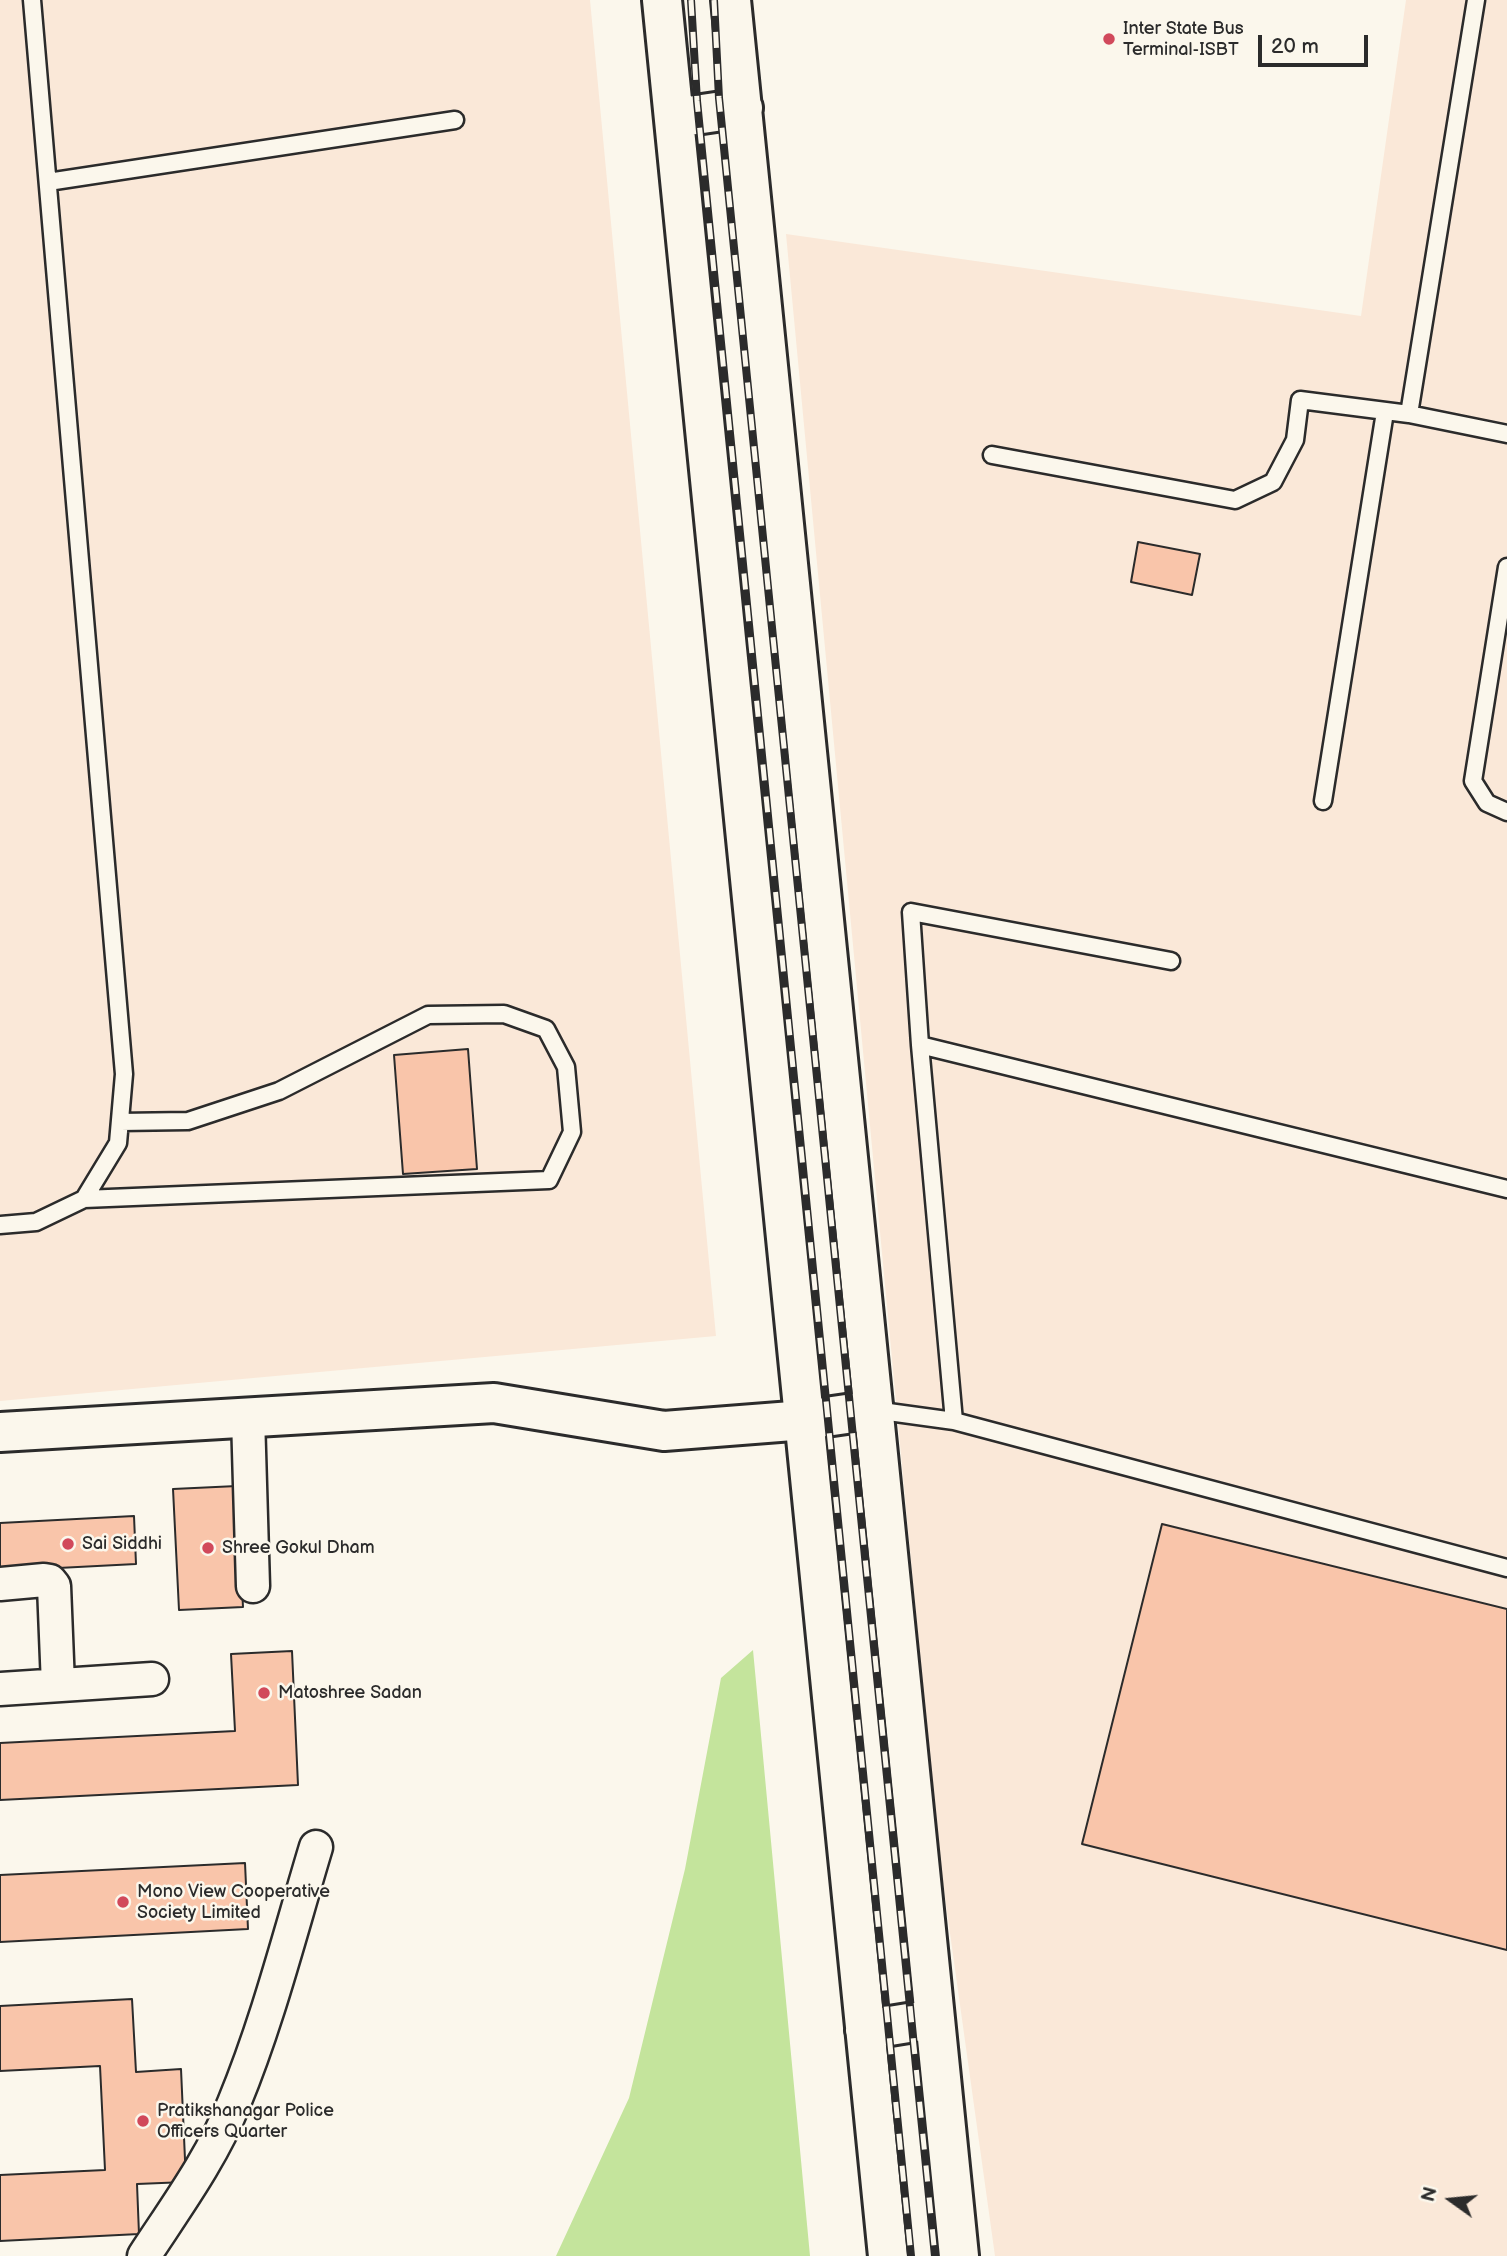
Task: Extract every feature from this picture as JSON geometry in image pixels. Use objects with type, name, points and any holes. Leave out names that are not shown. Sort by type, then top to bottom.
[{"type":"main road","points":[[662,0],[888,2256]]},
{"type":"main road","points":[[731,0],[933,2020],[959,2256]]},
{"type":"main road","points":[[675,118],[743,108]]},
{"type":"main road","points":[[0,1432],[494,1403],[664,1431],[806,1420],[874,1410]]},
{"type":"main road","points":[[865,2029],[933,2020]]},
{"type":"street","points":[[248,1417],[253,1586]]},
{"type":"street","points":[[0,1584],[44,1580],[50,1581],[54,1586],[58,1685]]},
{"type":"street","points":[[0,1689],[152,1679]]},
{"type":"street","points":[[144,2256],[196,2176],[233,2105],[263,2022],[316,1847]]},
{"type":"lane","points":[[33,0],[124,1074],[118,1143],[83,1199]]},
{"type":"lane","points":[[1409,414],[1476,0]]},
{"type":"lane","points":[[48,182],[455,120]]},
{"type":"lane","points":[[992,455],[1234,500],[1273,482],[1295,440],[1300,400],[1409,414],[1507,434]]},
{"type":"lane","points":[[1323,800],[1385,412]]},
{"type":"lane","points":[[1507,567],[1474,781],[1487,803],[1507,812]]},
{"type":"lane","points":[[954,1421],[920,1045],[911,912],[1171,961]]},
{"type":"lane","points":[[0,1225],[36,1222],[83,1199],[549,1180],[572,1132],[566,1067],[546,1029],[504,1014],[428,1015],[279,1091],[188,1121],[120,1122]]},
{"type":"lane","points":[[920,1045],[1507,1189]]},
{"type":"lane","points":[[874,1410],[954,1421],[1507,1568]]},
{"type":"shaded area","points":[[0,0],[590,0],[716,1336],[0,1401]]},
{"type":"shaded area","points":[[1406,0],[1507,0],[1507,2256],[995,2256],[938,1847],[786,234],[1361,316]]},
{"type":"green space","points":[[753,1650],[810,2256],[556,2256],[629,2098],[685,1869],[721,1678]]},
{"type":"building","points":[[1138,542],[1200,554],[1192,595],[1131,582]]},
{"type":"building","points":[[468,1049],[477,1169],[403,1174],[394,1055]]},
{"type":"building","name":"Shree Gokul Dham","points":[[237,1486],[243,1607],[179,1610],[173,1489]]},
{"type":"building","name":"Sai Siddhi","points":[[134,1516],[136,1564],[0,1571],[0,1523]]},
{"type":"building","points":[[1162,1524],[1507,1609],[1507,1950],[1082,1844]]},
{"type":"building","name":"Matoshree Sadan","points":[[292,1651],[298,1785],[0,1800],[0,1743],[235,1731],[231,1654]]},
{"type":"building","name":"Mono View Cooperative Society Limited","points":[[245,1863],[248,1929],[0,1942],[0,1875]]},
{"type":"building","name":"Pratikshanagar Police Officers Quarter","points":[[132,1999],[136,2072],[181,2069],[186,2182],[137,2184],[139,2234],[0,2241],[0,2175],[105,2170],[100,2066],[0,2071],[0,2006]]},
{"type":"railway","points":[[691,0],[697,101],[911,2256]]},
{"type":"railway","points":[[714,0],[719,98],[935,2256]]},
{"type":"place","name":"Inter State Bus Terminal-ISBT","points":[[1109,39]]},
{"type":"place","name":"Sai Siddhi","points":[[68,1544]]},
{"type":"place","name":"Shree Gokul Dham","points":[[208,1548]]},
{"type":"place","name":"Matoshree Sadan","points":[[264,1693]]},
{"type":"place","name":"Mono View Cooperative Society Limited","points":[[123,1902]]},
{"type":"place","name":"Pratikshanagar Police Officers Quarter","points":[[143,2121]]}]
